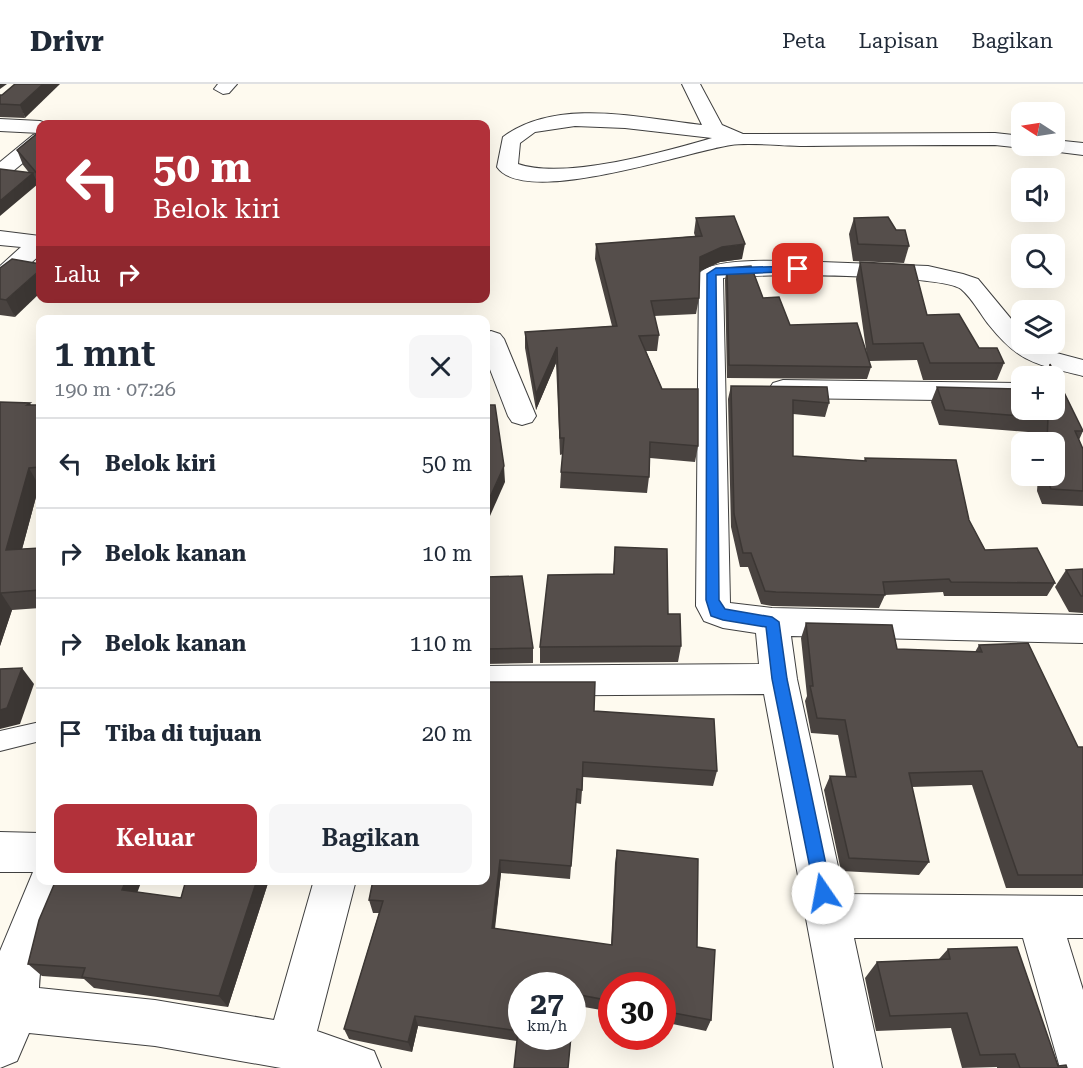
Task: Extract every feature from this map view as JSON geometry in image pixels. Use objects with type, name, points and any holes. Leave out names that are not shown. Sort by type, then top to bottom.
[{"type":"street","points":[[691,84],[714,129],[727,136]]},
{"type":"street","points":[[727,136],[678,155],[563,174],[531,174],[507,167],[510,141],[526,128],[558,123],[610,122],[727,136],[1011,141]]},
{"type":"street","points":[[0,124],[36,127]]},
{"type":"street","points":[[0,172],[36,142]]},
{"type":"street","points":[[1065,147],[1083,149]]},
{"type":"street","points":[[0,238],[36,242]]},
{"type":"street","points":[[0,279],[36,247]]},
{"type":"street","points":[[1071,373],[1016,342],[969,284],[955,279],[928,273],[821,269],[716,271],[711,274],[736,389],[713,606],[716,612],[772,622],[1083,629]]},
{"type":"street","points":[[491,339],[498,388],[522,416]]},
{"type":"street","points":[[736,389],[1011,392]]},
{"type":"street","points":[[772,622],[779,679],[858,1068]]},
{"type":"street","points":[[490,681],[779,679]]},
{"type":"street","points":[[0,852],[36,852]]},
{"type":"street","points":[[49,885],[27,934],[5,1020],[155,1023],[290,1046],[357,1068]]},
{"type":"street","points":[[290,1046],[334,885]]},
{"type":"street","points":[[828,914],[858,917],[1083,917]]},
{"type":"street","points":[[1038,917],[1083,1065]]},
{"type":"lane","points":[[0,741],[36,733]]},
{"type":"building","points":[[15,84],[43,84],[20,105],[0,104],[0,95]]},
{"type":"building","points":[[36,134],[36,172],[17,150]]},
{"type":"building","points":[[0,169],[33,173],[0,201]]},
{"type":"building","points":[[734,216],[745,244],[722,247],[700,257],[699,298],[651,301],[659,335],[639,336],[662,389],[698,389],[698,446],[650,442],[649,477],[561,472],[564,438],[560,438],[557,347],[536,394],[525,332],[617,326],[596,244],[702,236],[696,218]]},
{"type":"building","points":[[888,217],[896,230],[905,230],[909,246],[858,244],[854,218]]},
{"type":"building","points":[[12,259],[36,263],[36,274],[6,300],[0,299],[0,268]]},
{"type":"building","points":[[860,262],[914,265],[927,315],[959,314],[979,348],[997,348],[1004,363],[930,363],[923,343],[873,344]]},
{"type":"building","points":[[751,266],[763,298],[779,297],[790,325],[857,323],[871,367],[729,365],[727,268]]},
{"type":"building","points":[[731,386],[827,387],[829,403],[793,400],[793,456],[866,461],[865,458],[956,460],[969,520],[985,550],[1037,548],[1055,583],[951,582],[949,579],[883,582],[885,595],[765,591],[751,553],[743,553],[734,514]]},
{"type":"building","points":[[937,387],[1011,389],[1011,415],[945,410]]},
{"type":"building","points":[[1065,394],[1083,431],[1075,431],[1083,449],[1083,491],[1051,489],[1050,486],[1065,486],[1065,432],[1047,432],[1048,420],[1065,420]]},
{"type":"building","points":[[0,402],[30,403],[27,405],[36,405],[36,467],[29,468],[6,550],[36,548],[36,590],[0,594]]},
{"type":"building","points":[[490,405],[495,405],[504,466],[490,497]]},
{"type":"building","points":[[615,547],[667,549],[668,614],[680,614],[681,646],[540,647],[548,575],[614,574]]},
{"type":"building","points":[[1083,569],[1083,596],[1081,596],[1066,570]]},
{"type":"building","points":[[522,576],[533,648],[490,649],[490,577]]},
{"type":"building","points":[[806,623],[892,625],[897,649],[982,652],[979,645],[1028,643],[1078,747],[1083,747],[1083,875],[1018,875],[982,771],[909,773],[929,862],[849,858],[830,776],[856,777],[845,720],[817,718],[810,686],[813,686]]},
{"type":"building","points":[[22,668],[7,708],[0,710],[0,669]]},
{"type":"building","points":[[490,682],[595,682],[594,711],[714,719],[717,771],[583,762],[582,790],[577,789],[571,866],[500,860],[492,928],[612,945],[617,850],[698,859],[697,947],[715,950],[711,1020],[676,1013],[676,972],[598,972],[598,998],[586,996],[586,972],[508,972],[508,1030],[415,1016],[408,1042],[344,1029],[383,901],[369,900],[372,885],[490,885]]},
{"type":"building","points":[[54,885],[124,885],[122,890],[181,898],[185,885],[255,885],[219,996],[82,977],[85,968],[28,964],[39,920]]},
{"type":"building","points":[[1017,947],[1058,1066],[1066,1065],[1067,1068],[1020,1068],[1015,1054],[980,1055],[967,1013],[890,1016],[877,962],[950,959],[948,949]]},
{"type":"building","points":[[516,1050],[570,1050],[568,1068],[514,1068]]},
{"type":"route","points":[[798,269],[716,271],[711,274],[712,600],[716,612],[723,615],[772,622],[779,679],[823,893]]}]
